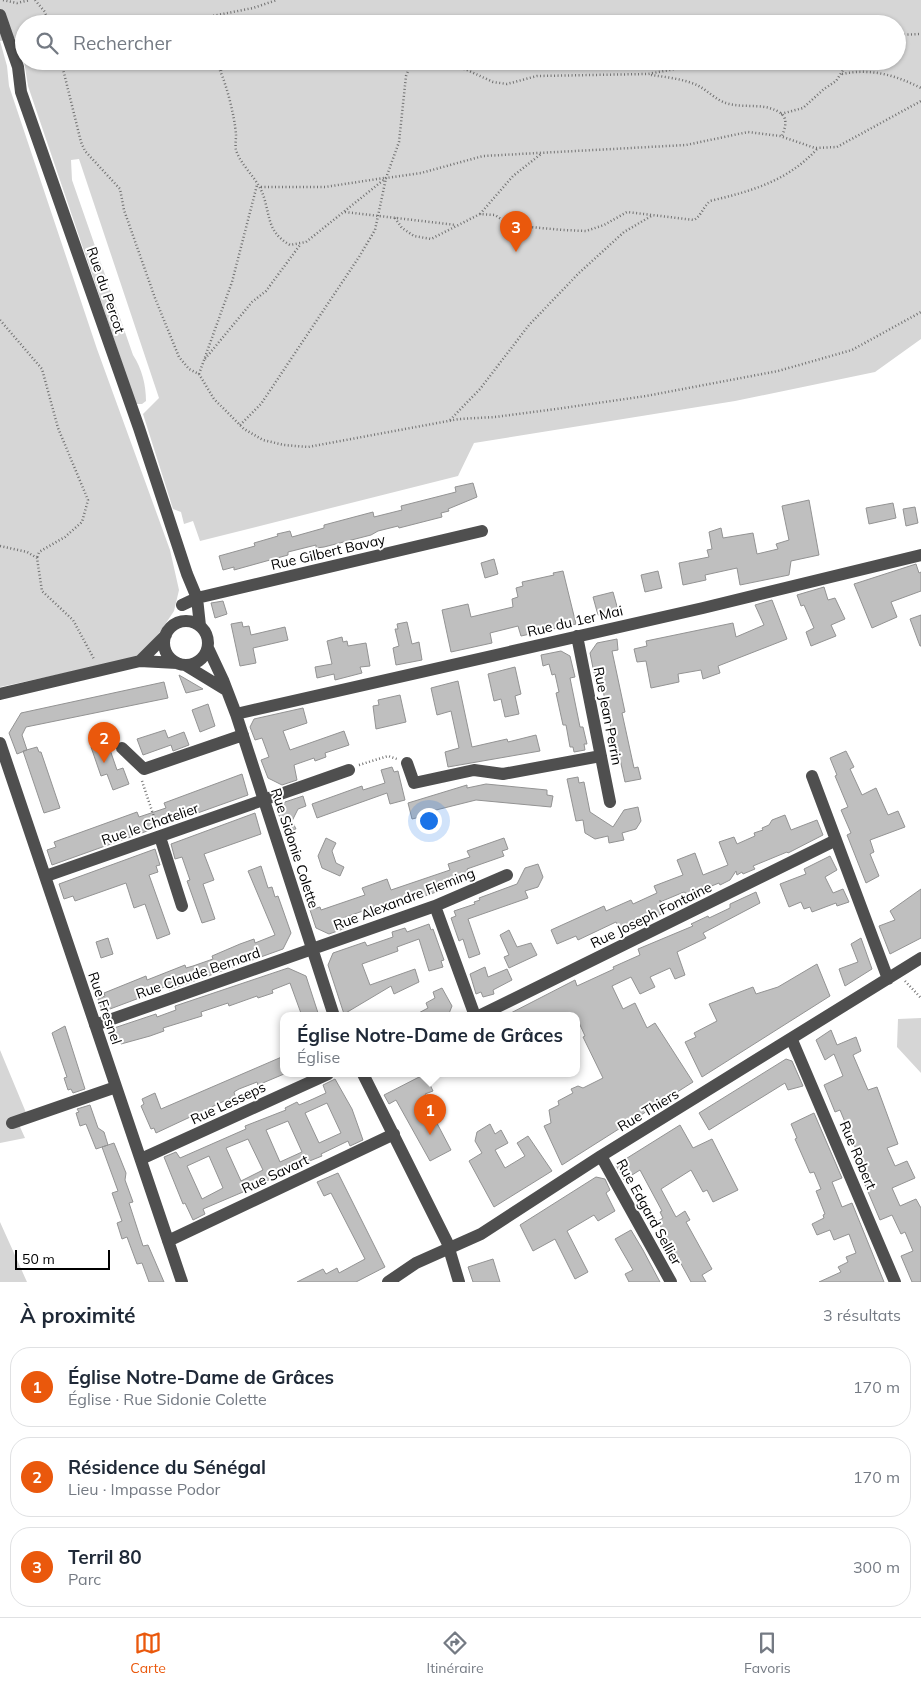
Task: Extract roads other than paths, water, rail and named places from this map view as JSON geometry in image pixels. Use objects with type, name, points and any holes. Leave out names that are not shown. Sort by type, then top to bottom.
[{"type":"street","name":"Rue du Percot","points":[[0,15],[15,58]]},
{"type":"street","name":"Rue du Percot","points":[[18,70],[21,92],[139,428],[187,574],[197,598],[200,626]]},
{"type":"street","name":"Rue Gilbert Bavay","points":[[182,605],[197,598],[482,531]]},
{"type":"street","name":"Rue du 1er Mai","points":[[236,714],[703,608],[921,555]]},
{"type":"street","name":"Rue du Percot","points":[[170,630],[182,605],[187,574]]},
{"type":"street","points":[[0,694],[140,661],[181,664],[199,661],[208,648],[206,632],[200,626],[187,621],[170,630],[140,661]]},
{"type":"street","points":[[170,630],[165,648],[167,654],[226,690]]},
{"type":"street","name":"Rue Jean Perrin","points":[[577,636],[610,802]]},
{"type":"street","name":"Rue Sidonie Colette","points":[[208,648],[236,714],[333,1012]]},
{"type":"street","points":[[122,748],[144,770],[243,735]]},
{"type":"street","name":"Rue Fresnel","points":[[0,743],[182,1282]]},
{"type":"street","points":[[407,762],[414,783],[474,770],[503,774],[601,756]]},
{"type":"street","name":"Rue le Chatelier","points":[[46,876],[349,770]]},
{"type":"street","points":[[812,776],[836,840],[893,976]]},
{"type":"street","points":[[160,837],[182,906]]},
{"type":"street","name":"Rue Joseph Fontaine","points":[[487,1012],[836,840]]},
{"type":"street","name":"Rue Alexandre Fleming","points":[[312,950],[435,906],[507,875]]},
{"type":"street","points":[[435,906],[474,1012]]},
{"type":"street","name":"Rue Claude Bernard","points":[[95,1025],[312,950]]},
{"type":"street","name":"Rue Thiers","points":[[388,1282],[416,1263],[481,1234],[601,1156],[792,1040],[921,958]]},
{"type":"street","name":"Rue Robert","points":[[792,1040],[895,1282]]},
{"type":"street","name":"Rue Lesseps","points":[[141,1159],[321,1077]]},
{"type":"street","points":[[365,1077],[449,1248],[459,1282]]},
{"type":"street","points":[[12,1123],[116,1087]]},
{"type":"street","name":"Rue Savart","points":[[168,1241],[394,1134]]},
{"type":"street","name":"Rue Edgard Sellier","points":[[601,1156],[671,1282]]},
{"type":"place","name":"Terril 80","points":[[516,252]]},
{"type":"place","name":"Résidence du Sénégal","points":[[104,763]]},
{"type":"place","name":"Église Notre-Dame de Grâces","points":[[430,1135]]}]
